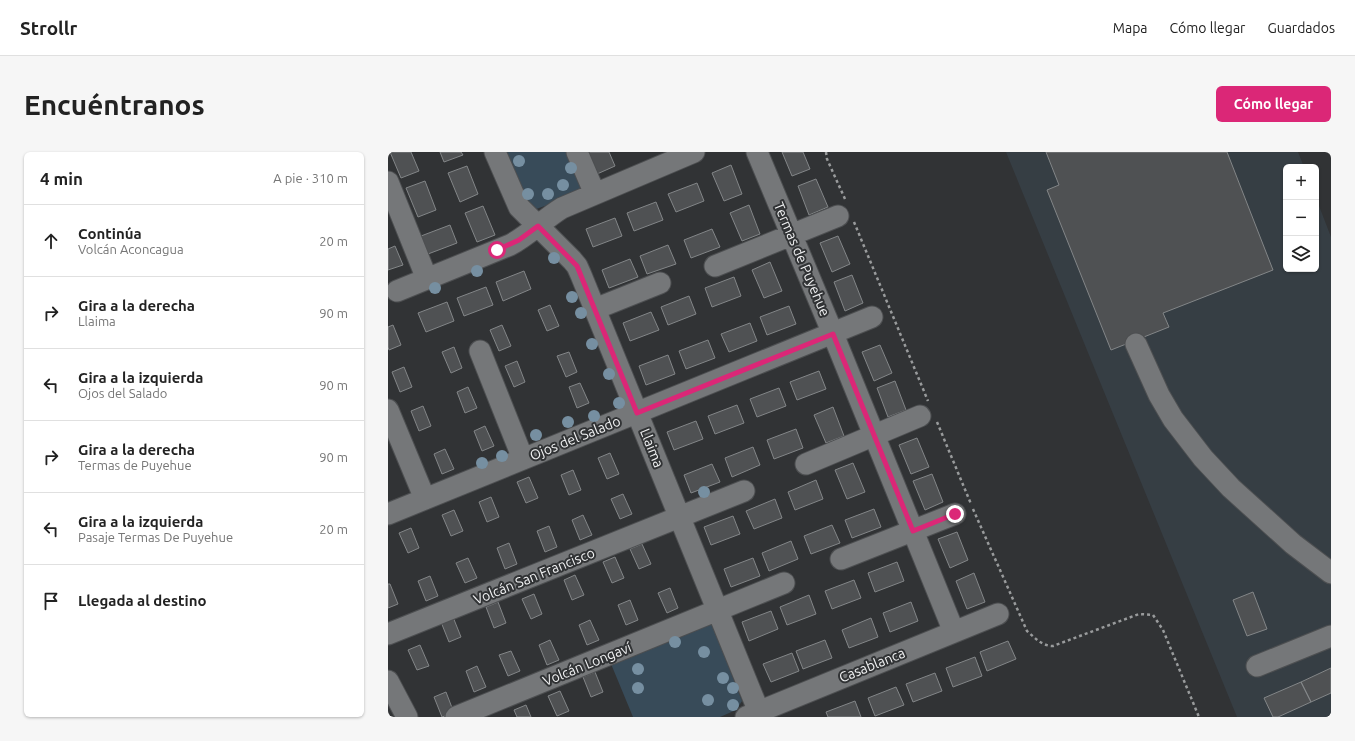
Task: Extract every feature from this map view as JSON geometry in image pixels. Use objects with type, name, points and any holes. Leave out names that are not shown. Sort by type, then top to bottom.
[{"type":"street","name":"Llaima","points":[[495,152],[519,207],[577,266],[718,610],[755,715]]},
{"type":"street","points":[[577,152],[595,194]]},
{"type":"street","name":"Termas de Puyehue","points":[[757,152],[833,334],[954,632]]},
{"type":"street","points":[[397,291],[510,245],[562,208],[686,154]]},
{"type":"street","points":[[388,182],[427,278]]},
{"type":"street","points":[[715,266],[792,235],[845,211]]},
{"type":"street","points":[[595,309],[660,282]]},
{"type":"street","name":"Ojos del Salado","points":[[388,514],[872,318]]},
{"type":"street","points":[[1136,344],[1159,395],[1173,419],[1203,458],[1231,488],[1287,539],[1331,573]]},
{"type":"street","points":[[480,351],[523,460]]},
{"type":"street","points":[[388,410],[425,499]]},
{"type":"street","points":[[806,464],[928,412]]},
{"type":"street","name":"Volcán San Francisco","points":[[388,634],[744,491]]},
{"type":"street","points":[[841,559],[955,514]]},
{"type":"street","name":"Volcán Longaví","points":[[456,717],[784,583]]},
{"type":"street","name":"Casablanca","points":[[755,715],[998,614]]},
{"type":"street","points":[[1258,666],[1331,636]]},
{"type":"street","points":[[388,681],[407,717]]},
{"type":"path","points":[[826,152],[845,211],[928,412],[965,489],[1027,631],[1039,642],[1048,646],[1053,646],[1139,614],[1153,614],[1163,630],[1199,717]]},
{"type":"shaded area","points":[[503,152],[572,152],[589,190],[528,212]]},
{"type":"shaded area","points":[[1006,152],[1298,152],[1303,164],[1283,164],[1283,272],[1319,272],[1319,206],[1331,237],[1331,717],[1237,717]]},
{"type":"shaded area","points":[[706,619],[712,624],[742,701],[736,710],[720,717],[633,717],[609,659]]},
{"type":"building","points":[[390,152],[411,152],[419,171],[401,178]]},
{"type":"building","points":[[440,152],[461,152],[463,155],[444,162]]},
{"type":"building","points":[[587,152],[609,152],[615,166],[597,174]]},
{"type":"building","points":[[782,152],[803,152],[810,169],[792,176]]},
{"type":"building","points":[[1046,152],[1227,152],[1273,270],[1163,313],[1169,327],[1111,350],[1047,190],[1059,185]]},
{"type":"building","points":[[731,165],[742,194],[724,201],[712,173]]},
{"type":"building","points":[[467,166],[478,194],[460,202],[448,173]]},
{"type":"building","points":[[816,179],[828,207],[809,215],[798,186]]},
{"type":"building","points":[[425,181],[436,210],[418,217],[406,188]]},
{"type":"building","points":[[697,183],[704,201],[676,212],[668,194]]},
{"type":"building","points":[[656,202],[663,220],[634,231],[627,213]]},
{"type":"building","points":[[749,205],[760,234],[742,241],[730,213]]},
{"type":"building","points":[[483,206],[495,235],[477,242],[465,213]]},
{"type":"building","points":[[615,218],[622,236],[593,247],[586,229]]},
{"type":"building","points":[[450,225],[457,243],[428,254],[421,236]]},
{"type":"building","points":[[712,229],[720,247],[691,258],[684,240]]},
{"type":"building","points":[[838,236],[850,264],[832,272],[820,243]]},
{"type":"building","points":[[668,245],[676,264],[647,274],[640,256]]},
{"type":"building","points":[[395,246],[403,265],[388,270],[388,249]]},
{"type":"building","points":[[630,259],[638,277],[609,288],[602,270]]},
{"type":"building","points":[[770,262],[782,291],[764,298],[752,270]]},
{"type":"building","points":[[524,271],[531,289],[503,301],[496,282]]},
{"type":"building","points":[[852,275],[863,303],[845,311],[834,282]]},
{"type":"building","points":[[734,277],[741,296],[712,307],[705,288]]},
{"type":"building","points":[[486,287],[493,305],[464,316],[457,298]]},
{"type":"building","points":[[689,296],[696,314],[668,325],[661,307]]},
{"type":"building","points":[[447,302],[454,321],[426,332],[418,313]]},
{"type":"building","points":[[550,305],[559,326],[547,331],[538,310]]},
{"type":"building","points":[[789,306],[796,324],[767,335],[760,317]]},
{"type":"building","points":[[651,312],[659,330],[630,341],[623,323]]},
{"type":"building","points":[[750,323],[757,341],[729,352],[721,334]]},
{"type":"building","points":[[393,325],[401,345],[389,350],[388,327]]},
{"type":"building","points":[[502,325],[511,346],[499,351],[490,330]]},
{"type":"building","points":[[708,340],[715,358],[686,369],[679,351]]},
{"type":"building","points":[[880,345],[892,373],[874,381],[862,352]]},
{"type":"building","points":[[454,347],[462,368],[451,373],[442,352]]},
{"type":"building","points":[[569,352],[577,372],[566,377],[557,356]]},
{"type":"building","points":[[668,355],[675,374],[646,385],[639,366]]},
{"type":"building","points":[[517,361],[525,382],[514,387],[505,366]]},
{"type":"building","points":[[404,367],[412,387],[400,392],[392,372]]},
{"type":"building","points":[[819,371],[826,389],[797,400],[790,382]]},
{"type":"building","points":[[895,381],[906,410],[888,417],[877,388]]},
{"type":"building","points":[[580,383],[589,403],[577,408],[569,387]]},
{"type":"building","points":[[468,387],[477,408],[465,413],[457,392]]},
{"type":"building","points":[[779,388],[786,406],[757,417],[750,399]]},
{"type":"building","points":[[737,405],[744,423],[715,434],[708,416]]},
{"type":"building","points":[[423,406],[431,426],[419,431],[411,411]]},
{"type":"building","points":[[833,407],[844,436],[826,443],[814,415]]},
{"type":"building","points":[[696,421],[703,439],[674,450],[667,432]]},
{"type":"building","points":[[485,426],[494,446],[482,451],[474,431]]},
{"type":"building","points":[[796,429],[803,448],[774,459],[767,440]]},
{"type":"building","points":[[917,438],[929,467],[911,474],[899,445]]},
{"type":"building","points":[[753,447],[760,465],[732,477],[725,458]]},
{"type":"building","points":[[445,449],[454,469],[442,474],[434,454]]},
{"type":"building","points":[[610,453],[619,474],[607,479],[598,458]]},
{"type":"building","points":[[853,463],[865,492],[847,499],[835,470]]},
{"type":"building","points":[[712,464],[720,482],[691,493],[684,475]]},
{"type":"building","points":[[573,470],[581,490],[569,495],[561,475]]},
{"type":"building","points":[[932,474],[943,502],[925,510],[913,481]]},
{"type":"building","points":[[529,477],[538,498],[526,503],[517,482]]},
{"type":"building","points":[[816,480],[823,499],[795,510],[788,492]]},
{"type":"building","points":[[623,494],[632,514],[620,519],[611,499]]},
{"type":"building","points":[[491,497],[499,517],[487,522],[479,502]]},
{"type":"building","points":[[775,499],[782,518],[754,529],[746,511]]},
{"type":"building","points":[[874,509],[881,527],[852,538],[845,520]]},
{"type":"building","points":[[454,510],[463,531],[451,536],[442,515]]},
{"type":"building","points":[[583,515],[592,535],[580,540],[572,520]]},
{"type":"building","points":[[733,516],[740,534],[711,545],[704,527]]},
{"type":"building","points":[[832,525],[840,543],[811,554],[804,536]]},
{"type":"building","points":[[549,526],[557,547],[545,552],[537,531]]},
{"type":"building","points":[[411,528],[419,548],[408,553],[399,533]]},
{"type":"building","points":[[957,532],[968,560],[950,568],[938,539]]},
{"type":"building","points":[[791,541],[798,559],[769,571],[762,553]]},
{"type":"building","points":[[509,543],[517,564],[505,569],[497,548]]},
{"type":"building","points":[[642,544],[651,564],[639,569],[630,549]]},
{"type":"building","points":[[615,557],[624,578],[612,583],[603,562]]},
{"type":"building","points":[[468,558],[477,578],[465,583],[456,563]]},
{"type":"building","points":[[753,558],[760,576],[731,587],[724,569]]},
{"type":"building","points":[[897,562],[904,581],[875,592],[868,573]]},
{"type":"building","points":[[974,573],[985,602],[967,609],[956,581]]},
{"type":"building","points":[[575,575],[584,595],[572,600],[564,580]]},
{"type":"building","points":[[430,576],[438,596],[426,601],[418,581]]},
{"type":"building","points":[[854,580],[861,598],[832,609],[825,591]]},
{"type":"building","points":[[388,584],[390,584],[398,604],[388,608]]},
{"type":"building","points":[[670,588],[678,608],[667,613],[658,593]]},
{"type":"building","points":[[1253,592],[1267,629],[1247,636],[1233,600]]},
{"type":"building","points":[[534,594],[542,614],[531,619],[522,599]]},
{"type":"building","points":[[809,595],[816,614],[787,625],[780,607]]},
{"type":"building","points":[[630,600],[638,620],[626,625],[618,605]]},
{"type":"building","points":[[498,602],[506,623],[494,628],[486,607]]},
{"type":"building","points":[[911,602],[918,621],[890,632],[883,613]]},
{"type":"building","points":[[771,611],[778,629],[749,641],[742,622]]},
{"type":"building","points":[[453,617],[461,637],[449,642],[441,622]]},
{"type":"building","points":[[871,618],[878,637],[849,648],[842,630]]},
{"type":"building","points":[[590,620],[599,640],[587,645],[579,625]]},
{"type":"building","points":[[550,640],[559,660],[547,665],[539,645]]},
{"type":"building","points":[[825,640],[832,658],[803,669],[796,651]]},
{"type":"building","points":[[1008,641],[1016,659],[987,671],[980,652]]},
{"type":"building","points":[[420,645],[429,666],[417,670],[408,650]]},
{"type":"building","points":[[511,651],[520,671],[508,676],[499,655]]},
{"type":"building","points":[[792,653],[799,671],[771,682],[763,664]]},
{"type":"building","points":[[975,657],[982,676],[953,687],[946,668]]},
{"type":"building","points":[[477,666],[486,687],[474,692],[466,671]]},
{"type":"building","points":[[1331,668],[1331,693],[1311,702],[1301,682]]},
{"type":"building","points":[[595,672],[603,692],[591,697],[583,677]]},
{"type":"building","points":[[935,673],[942,691],[913,702],[906,684]]},
{"type":"building","points":[[1301,682],[1311,702],[1278,717],[1273,717],[1264,698]]},
{"type":"building","points":[[896,687],[904,705],[875,716],[868,698]]},
{"type":"building","points":[[560,691],[569,711],[557,716],[548,696]]},
{"type":"building","points":[[446,692],[454,713],[442,717],[434,697]]},
{"type":"building","points":[[855,701],[861,717],[828,717],[826,712]]},
{"type":"building","points":[[526,705],[531,717],[517,717],[514,710]]},
{"type":"route","points":[[497,250],[519,240],[538,226],[572,260],[577,266],[581,275],[637,413],[833,334],[913,531],[955,514]]}]
